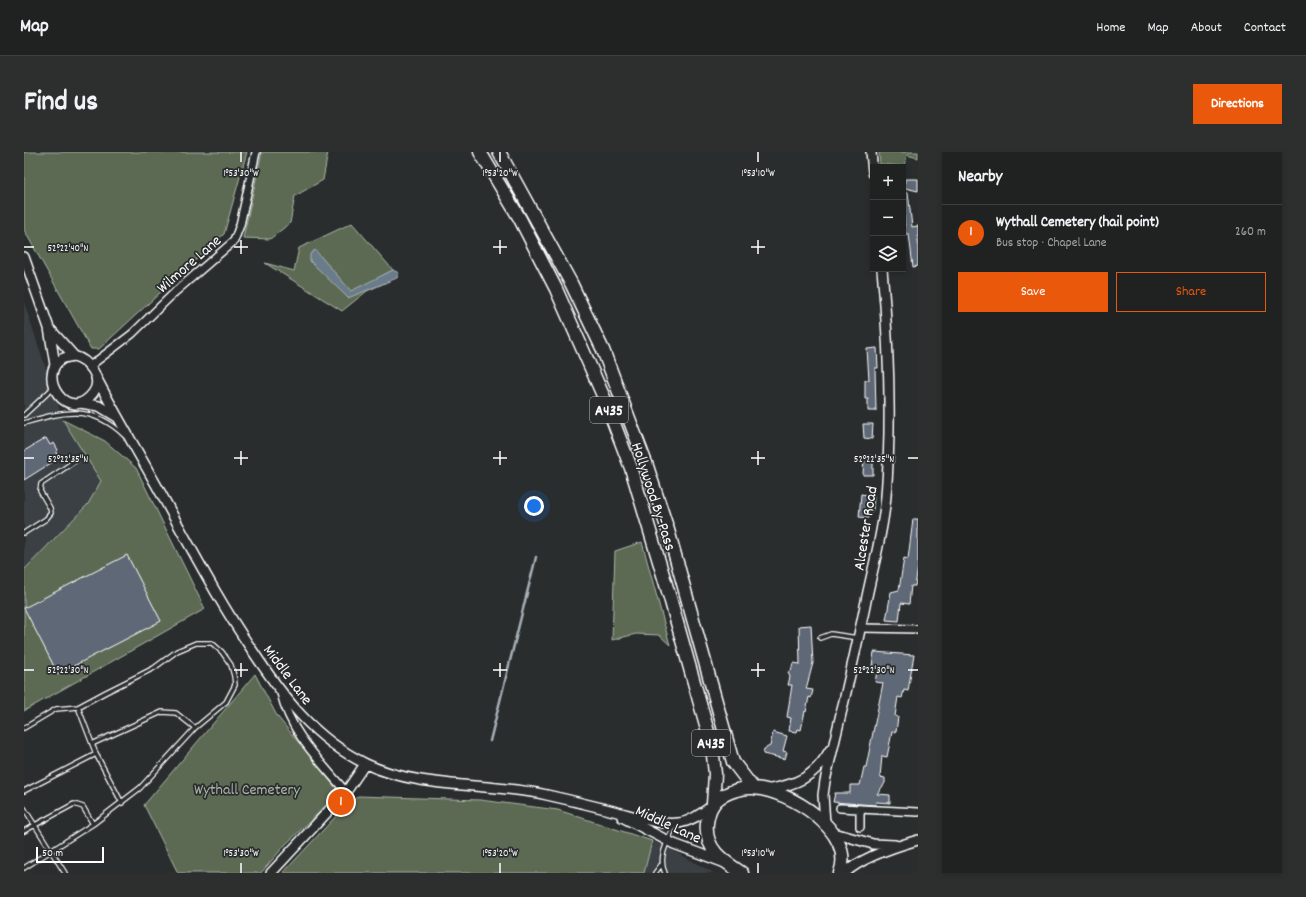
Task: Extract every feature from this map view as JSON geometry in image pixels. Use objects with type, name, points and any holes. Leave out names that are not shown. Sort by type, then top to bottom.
[{"type":"highway","name":"Hollywood By-Pass","points":[[480,152],[520,219],[556,289],[605,400],[631,468],[712,746],[715,774],[713,805],[706,831],[708,839],[713,851],[720,858],[742,873]]},
{"type":"highway","name":"Hollywood By-Pass","points":[[499,152],[571,283],[603,350],[668,530],[733,762],[758,789]]},
{"type":"highway","points":[[713,805],[727,794],[758,789],[786,798],[825,823],[834,833],[842,848],[844,858],[840,873]]},
{"type":"street","name":"Wilmore Lane","points":[[90,366],[132,334],[175,292],[234,241],[240,226],[256,152]]},
{"type":"street","points":[[871,152],[872,164]]},
{"type":"street","name":"Middle Lane","points":[[24,256],[49,328],[56,366],[52,378],[53,388],[61,399],[69,403],[99,406],[118,418]]},
{"type":"street","name":"Alcester Road","points":[[825,823],[823,795],[882,531],[886,496],[888,402],[882,272]]},
{"type":"street","name":"Middle Lane","points":[[49,328],[74,356],[82,358],[90,366],[206,576],[281,693],[293,709],[325,738],[365,764],[386,772],[437,783],[539,793],[644,819],[675,823],[688,820],[713,805]]},
{"type":"street","points":[[56,366],[62,358],[74,356]]},
{"type":"street","points":[[80,403],[89,398],[95,390],[96,377]]},
{"type":"street","points":[[861,628],[918,629]]},
{"type":"street","points":[[281,693],[284,710],[300,737],[346,792]]},
{"type":"street","name":"Alcester Road","points":[[758,789],[788,786],[808,777],[818,767],[835,740]]},
{"type":"street","points":[[271,873],[346,792],[365,764]]},
{"type":"street","name":"Middle Lane","points":[[596,807],[624,818],[669,840],[730,865]]},
{"type":"street","points":[[840,808],[918,812]]},
{"type":"street","points":[[860,809],[860,826]]},
{"type":"street","points":[[834,833],[883,846],[902,844],[918,840]]},
{"type":"street","points":[[845,873],[853,867],[902,844]]},
{"type":"lane","points":[[24,415],[53,388]]},
{"type":"lane","points":[[24,423],[56,413],[76,412],[92,415],[113,424],[132,444]]},
{"type":"lane","points":[[24,533],[46,519],[50,513],[50,508],[40,491],[41,484],[75,461]]},
{"type":"lane","points":[[820,638],[831,634],[859,638]]},
{"type":"lane","points":[[24,728],[56,709],[78,707],[154,668],[177,651],[196,644],[212,643],[222,652],[231,665],[235,685],[226,702],[194,728],[140,788],[93,824],[24,868]]},
{"type":"lane","points":[[78,707],[96,754],[122,803]]},
{"type":"lane","points":[[92,744],[162,712],[176,713],[194,728]]},
{"type":"lane","points":[[24,791],[96,754]]},
{"type":"lane","points":[[24,831],[74,804],[83,807],[93,824]]},
{"type":"lane","points":[[24,808],[52,850],[64,873]]},
{"type":"lane","points":[[664,873],[661,865],[662,852],[669,840],[675,823]]},
{"type":"lane","points":[[655,873],[661,865]]},
{"type":"shaded area","points":[[24,302],[63,420],[101,481],[88,504],[24,570]]},
{"type":"shaded area","points":[[652,841],[672,850],[714,873],[644,873]]},
{"type":"green space","points":[[24,152],[247,152],[224,234],[99,349],[91,349],[24,230]]},
{"type":"green space","points":[[262,152],[328,152],[323,180],[295,196],[290,223],[270,239],[243,238]]},
{"type":"green space","points":[[879,152],[918,152],[918,158],[907,155],[905,164],[880,164]]},
{"type":"green space","points":[[352,223],[393,270],[380,277],[385,283],[367,291],[342,311],[265,263],[294,271],[299,248]]},
{"type":"green space","points":[[63,420],[105,441],[136,468],[205,609],[24,711],[24,570],[88,504],[101,481]]},
{"type":"green space","points":[[642,542],[670,645],[659,635],[636,634],[612,640],[615,551]]},
{"type":"green space","name":"Wythall Cemetery","points":[[255,674],[277,716],[340,793],[285,845],[261,873],[178,873],[144,805]]},
{"type":"green space","points":[[358,796],[480,800],[558,810],[652,841],[644,873],[283,873],[337,815]]},
{"type":"water","points":[[315,250],[351,291],[393,270],[399,273],[397,278],[348,298],[310,261],[310,254]]},
{"type":"building","points":[[906,179],[918,179],[918,191],[906,188]]},
{"type":"building","points":[[906,192],[908,192],[912,227],[918,226],[918,266],[913,267],[909,234],[906,234]]},
{"type":"building","points":[[877,348],[878,368],[875,368],[876,411],[868,411],[868,399],[865,399],[865,380],[869,380],[867,349]]},
{"type":"building","points":[[863,424],[873,424],[872,439],[864,438]]},
{"type":"building","points":[[46,438],[50,445],[54,443],[58,450],[56,452],[59,458],[24,480],[24,451]]},
{"type":"building","points":[[864,456],[873,456],[873,475],[863,475]]},
{"type":"building","points":[[861,494],[874,496],[873,509],[868,518],[859,517]]},
{"type":"building","points":[[913,519],[918,519],[918,567],[915,586],[911,586],[909,604],[901,603],[899,621],[886,620],[891,592],[899,590],[904,558],[908,559]]},
{"type":"building","points":[[127,555],[161,621],[58,674],[24,608]]},
{"type":"building","points":[[811,625],[813,663],[806,689],[813,690],[811,698],[809,697],[801,730],[798,729],[797,732],[789,731],[791,718],[787,717],[792,685],[788,685],[790,677],[788,672],[791,671],[793,663],[800,664],[799,626]]},
{"type":"building","points":[[874,652],[914,655],[908,691],[904,690],[902,698],[898,697],[895,716],[898,717],[896,732],[892,732],[887,757],[882,756],[880,777],[885,778],[885,783],[877,794],[890,795],[890,803],[876,802],[875,805],[833,802],[835,793],[850,793],[850,785],[860,785],[864,767],[866,767],[883,683],[875,682],[878,667],[872,666]]},
{"type":"building","points":[[773,732],[787,736],[783,751],[787,752],[785,759],[763,754],[764,749],[770,746]]},
{"type":"waterway","points":[[490,741],[536,557]]},
{"type":"place","name":"Wythall Cemetery (hail point)","points":[[341,802]]}]
